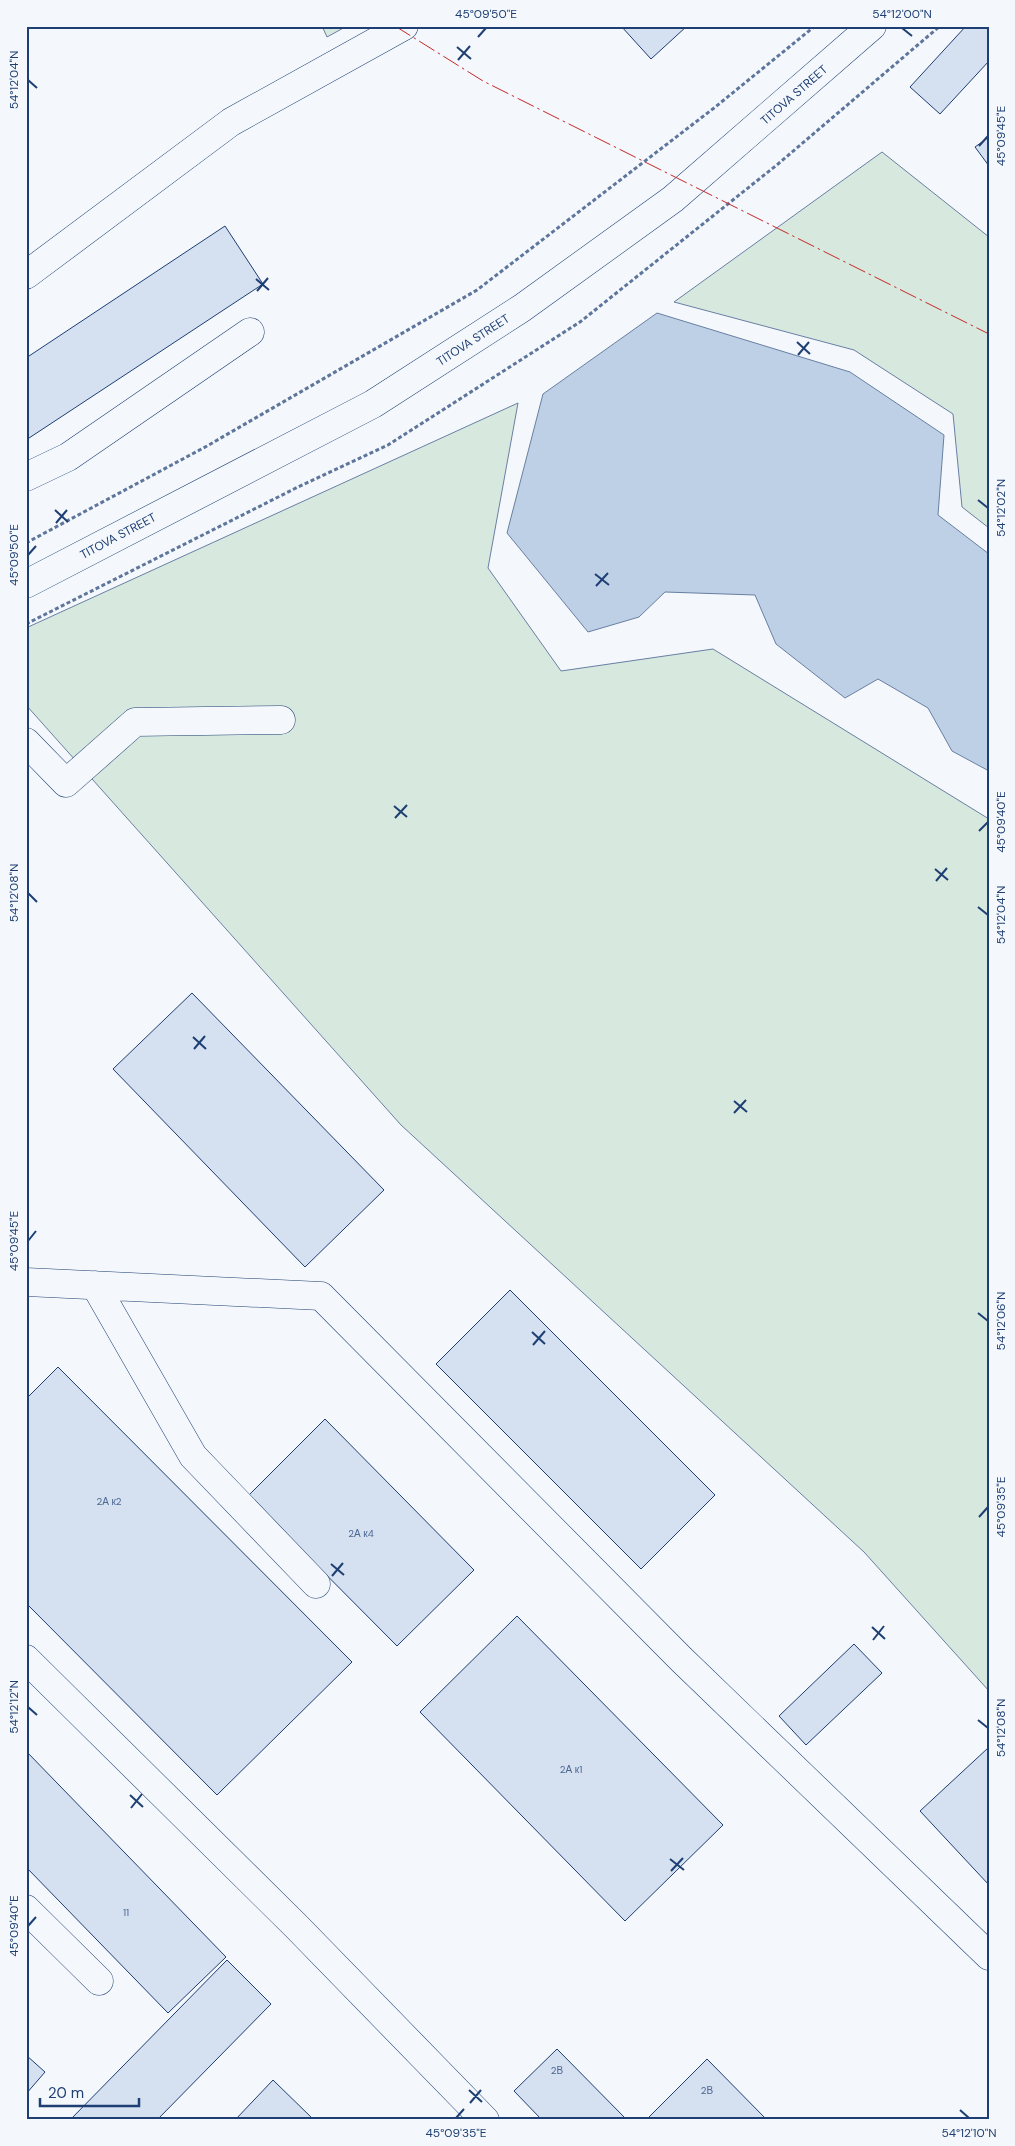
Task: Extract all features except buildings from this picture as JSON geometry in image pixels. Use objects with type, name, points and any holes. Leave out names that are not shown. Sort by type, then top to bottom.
[{"type":"main road","points":[[26,275],[231,122],[404,26]]},
{"type":"main road","name":"TITOVA STREET","points":[[26,584],[373,404],[522,308],[673,199],[872,26]]},
{"type":"main road","points":[[26,477],[68,457],[250,332]]},
{"type":"main road","points":[[26,742],[66,783],[135,722],[282,720]]},
{"type":"main road","points":[[26,1282],[321,1296],[681,1659],[989,1956]]},
{"type":"main road","points":[[95,1285],[193,1456],[316,1584]]},
{"type":"main road","points":[[26,1659],[297,1927],[485,2120]]},
{"type":"main road","points":[[26,1909],[99,1981]]},
{"type":"path","points":[[26,543],[207,446],[477,290],[714,108],[815,26]]},
{"type":"shaded area","points":[[322,26],[347,26],[327,37]]},
{"type":"shaded area","points":[[882,152],[989,237],[989,528],[962,507],[953,414],[854,350],[674,302]]},
{"type":"shaded area","points":[[518,403],[488,568],[561,671],[713,649],[989,819],[989,1691],[864,1552],[401,1125],[26,705],[26,628]]},
{"type":"water","points":[[657,313],[850,372],[944,435],[938,515],[989,554],[989,771],[952,751],[928,708],[878,679],[845,698],[776,644],[755,595],[665,592],[639,617],[588,632],[507,533],[543,394]]},
{"type":"power","points":[[395,26],[483,81],[989,334]]}]
